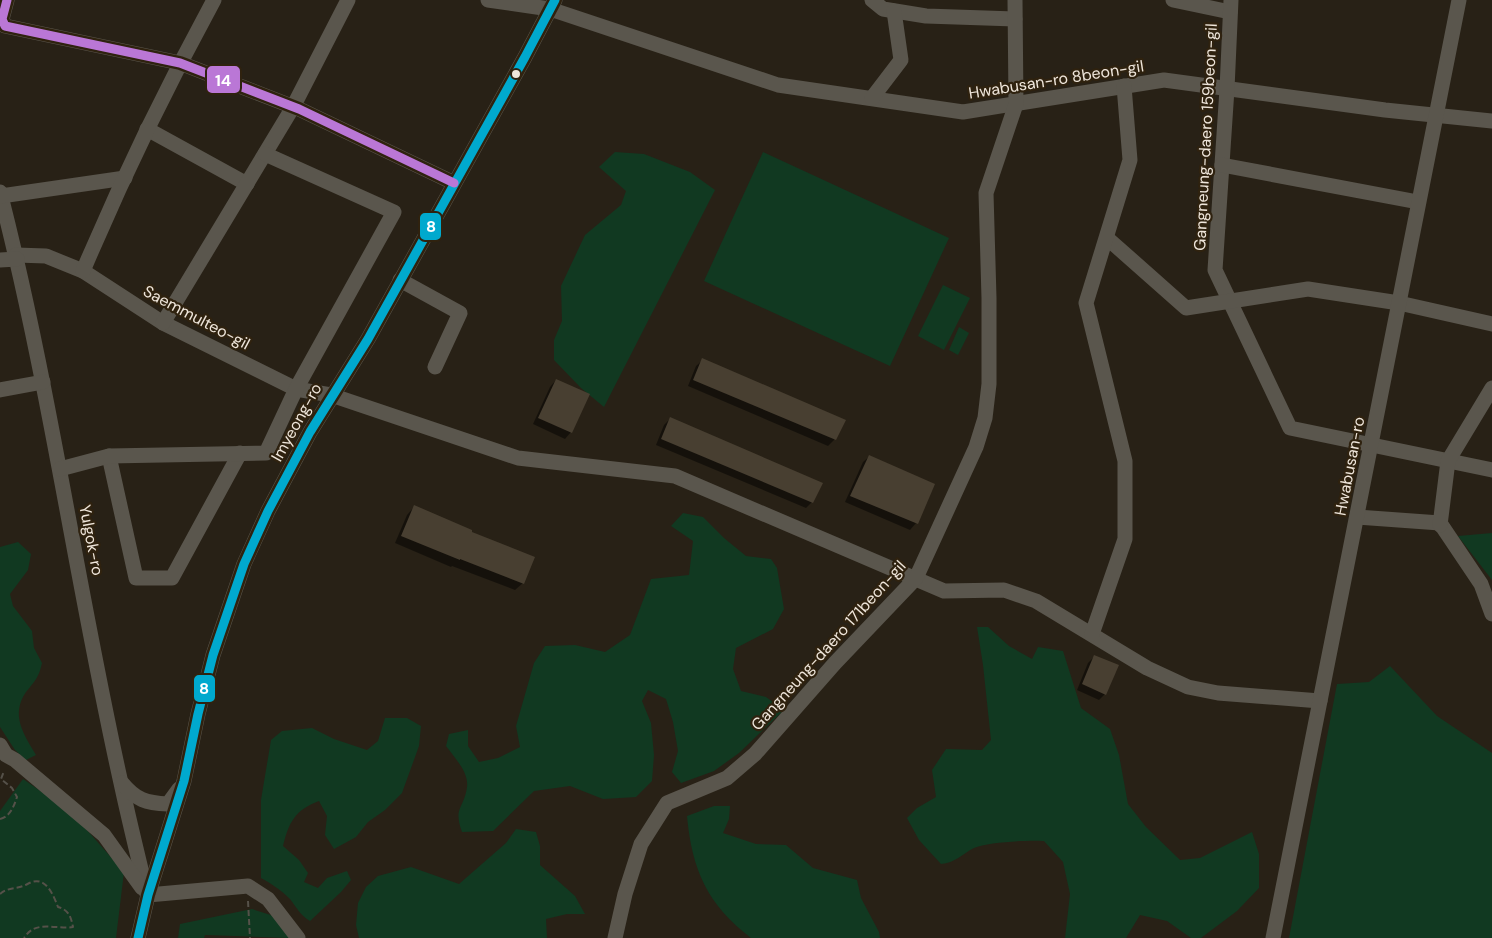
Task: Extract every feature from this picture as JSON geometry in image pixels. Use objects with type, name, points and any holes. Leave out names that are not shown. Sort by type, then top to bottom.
[{"type":"street","points":[[7,0],[2,19],[5,26],[180,63],[293,107],[454,183]]},
{"type":"street","points":[[83,272],[147,129],[214,0]]},
{"type":"street","points":[[163,323],[293,107],[348,0]]},
{"type":"street","name":"Hwabusan-ro 8beon-gil","points":[[488,0],[553,4],[778,85],[963,112],[1164,80],[1492,121]]},
{"type":"street","points":[[872,0],[883,9],[926,16],[1015,19]]},
{"type":"street","name":"Gangneung-daero 171beon-gil","points":[[615,938],[625,894],[641,844],[654,820],[667,803],[728,778],[755,754],[835,663],[916,578],[976,447],[985,417],[989,384],[986,193],[1016,104],[1015,0]]},
{"type":"street","points":[[1173,0],[1230,6]]},
{"type":"street","name":"Hwabusan-ro","points":[[1273,938],[1459,0]]},
{"type":"street","name":"Imyeong-ro","points":[[148,896],[184,782],[213,655],[244,564],[268,511],[331,395],[368,339],[553,4]]},
{"type":"street","name":"Gangneung-daero 159beon-gil","points":[[1230,6],[1215,270],[1290,428],[1371,445]]},
{"type":"street","points":[[872,98],[901,60],[894,11]]},
{"type":"street","points":[[1092,634],[1125,539],[1125,461],[1086,303],[1130,160],[1124,86]]},
{"type":"street","points":[[147,129],[247,184]]},
{"type":"street","points":[[60,469],[109,456],[266,453],[296,389],[394,212],[265,154]]},
{"type":"street","points":[[1222,165],[1418,202]]},
{"type":"street","points":[[1,194],[125,178]]},
{"type":"street","name":"Yulgok-ro","points":[[1,194],[43,382],[121,782],[148,896],[149,938]]},
{"type":"street","points":[[1107,238],[1186,308],[1308,289],[1399,303],[1492,324]]},
{"type":"street","name":"Saemmulteo-gil","points":[[0,260],[46,256],[83,272],[163,323],[296,389],[331,395],[518,458],[675,476],[944,591],[1004,590],[1036,601],[1148,668],[1188,687],[1218,693],[1320,701]]},
{"type":"street","points":[[400,280],[460,313],[435,367]]},
{"type":"street","points":[[0,390],[43,382]]},
{"type":"street","points":[[1492,388],[1448,461],[1440,525],[1481,584],[1492,614]]},
{"type":"street","points":[[1371,445],[1492,470]]},
{"type":"street","points":[[109,456],[136,579],[172,578],[240,453]]},
{"type":"street","points":[[1357,517],[1440,525]]},
{"type":"street","points":[[0,745],[6,755],[15,760],[104,835],[148,896],[248,886],[268,899],[298,938]]},
{"type":"street","points":[[121,782],[134,797],[168,804],[184,782]]},
{"type":"street","name":"Yulgok-ro","points":[[138,938],[148,896]]},
{"type":"path","points":[[0,819],[5,818],[14,807],[17,797],[12,788],[1,779],[4,771],[15,760]]},
{"type":"path","points":[[0,894],[3,891],[39,881],[48,886],[58,907],[64,908],[71,915],[73,927],[44,926],[31,930],[24,938]]},
{"type":"path","points":[[248,886],[250,938]]},
{"type":"green space","points":[[615,152],[644,154],[690,172],[715,190],[604,407],[581,388],[554,360],[554,340],[562,321],[561,286],[585,235],[621,205],[626,191],[599,167]]},
{"type":"green space","points":[[763,152],[949,238],[890,366],[704,281]]},
{"type":"green space","points":[[943,285],[970,298],[944,350],[918,336]]},
{"type":"green space","points":[[959,327],[969,333],[958,355],[949,350]]},
{"type":"green space","points":[[683,513],[703,517],[746,556],[771,559],[777,568],[784,609],[773,629],[736,648],[733,669],[741,691],[766,697],[784,710],[739,753],[714,771],[681,783],[672,772],[678,751],[666,699],[648,690],[642,701],[651,723],[654,755],[652,781],[636,797],[603,799],[570,786],[534,791],[493,831],[462,832],[459,813],[466,794],[467,781],[460,765],[446,746],[449,734],[468,730],[468,746],[479,762],[498,758],[520,747],[516,726],[534,663],[545,646],[575,645],[605,652],[630,635],[651,579],[689,575],[693,541],[671,526]]},
{"type":"green space","points":[[1492,533],[1492,580],[1458,536]]},
{"type":"green space","points":[[18,542],[31,554],[28,570],[10,594],[13,606],[32,631],[34,648],[42,663],[38,675],[21,700],[19,709],[20,725],[36,755],[26,760],[15,750],[0,727],[0,547]]},
{"type":"green space","points":[[977,627],[988,627],[1009,646],[1032,659],[1038,647],[1063,651],[1081,708],[1110,729],[1119,755],[1128,804],[1146,827],[1180,860],[1200,858],[1252,832],[1259,854],[1259,888],[1237,911],[1201,938],[1191,938],[1167,921],[1140,915],[1126,938],[1065,938],[1070,894],[1063,862],[1044,841],[1008,842],[980,846],[954,860],[941,864],[919,840],[907,818],[917,808],[936,797],[932,770],[946,749],[982,750],[991,740]]},
{"type":"green space","points":[[1390,666],[1437,716],[1492,753],[1492,938],[1289,938],[1337,684],[1369,682]]},
{"type":"green space","points":[[385,718],[407,718],[421,726],[419,746],[402,793],[385,810],[368,822],[356,837],[334,849],[325,835],[327,816],[319,801],[304,808],[294,818],[288,830],[283,846],[299,860],[308,873],[304,882],[318,888],[327,878],[347,871],[351,880],[310,921],[301,914],[290,899],[261,878],[261,800],[271,740],[282,731],[312,728],[334,739],[367,750],[378,741]]},
{"type":"green space","points":[[23,779],[71,812],[124,872],[116,938],[0,938],[0,811]]},
{"type":"green space","points":[[714,806],[730,806],[729,819],[723,833],[756,844],[786,845],[813,868],[857,880],[861,898],[880,938],[751,938],[723,912],[713,899],[704,885],[693,853],[687,816]]},
{"type":"green space","points":[[516,829],[536,832],[540,846],[540,865],[575,896],[585,914],[567,914],[546,919],[547,938],[359,938],[356,925],[358,903],[366,887],[378,876],[411,867],[459,884],[506,843]]},
{"type":"green space","points":[[252,909],[277,917],[289,938],[205,935],[204,938],[178,938],[180,924]]},
{"type":"building","points":[[702,358],[846,420],[836,440],[693,380]]},
{"type":"building","points":[[556,379],[590,394],[572,433],[538,418]]},
{"type":"building","points":[[670,417],[823,483],[813,503],[661,439]]},
{"type":"building","points":[[869,455],[935,484],[918,524],[850,496]]},
{"type":"building","points":[[414,505],[472,530],[472,532],[535,557],[524,584],[401,536]]},
{"type":"building","points":[[1094,655],[1119,665],[1106,695],[1082,684]]},
{"type":"transit line","name":"14","points":[[7,0],[2,19],[5,26],[180,63],[299,109],[454,183]]},
{"type":"transit line","name":"8","points":[[138,938],[148,895],[184,781],[213,655],[244,564],[268,511],[310,432],[368,339],[555,0]]}]
